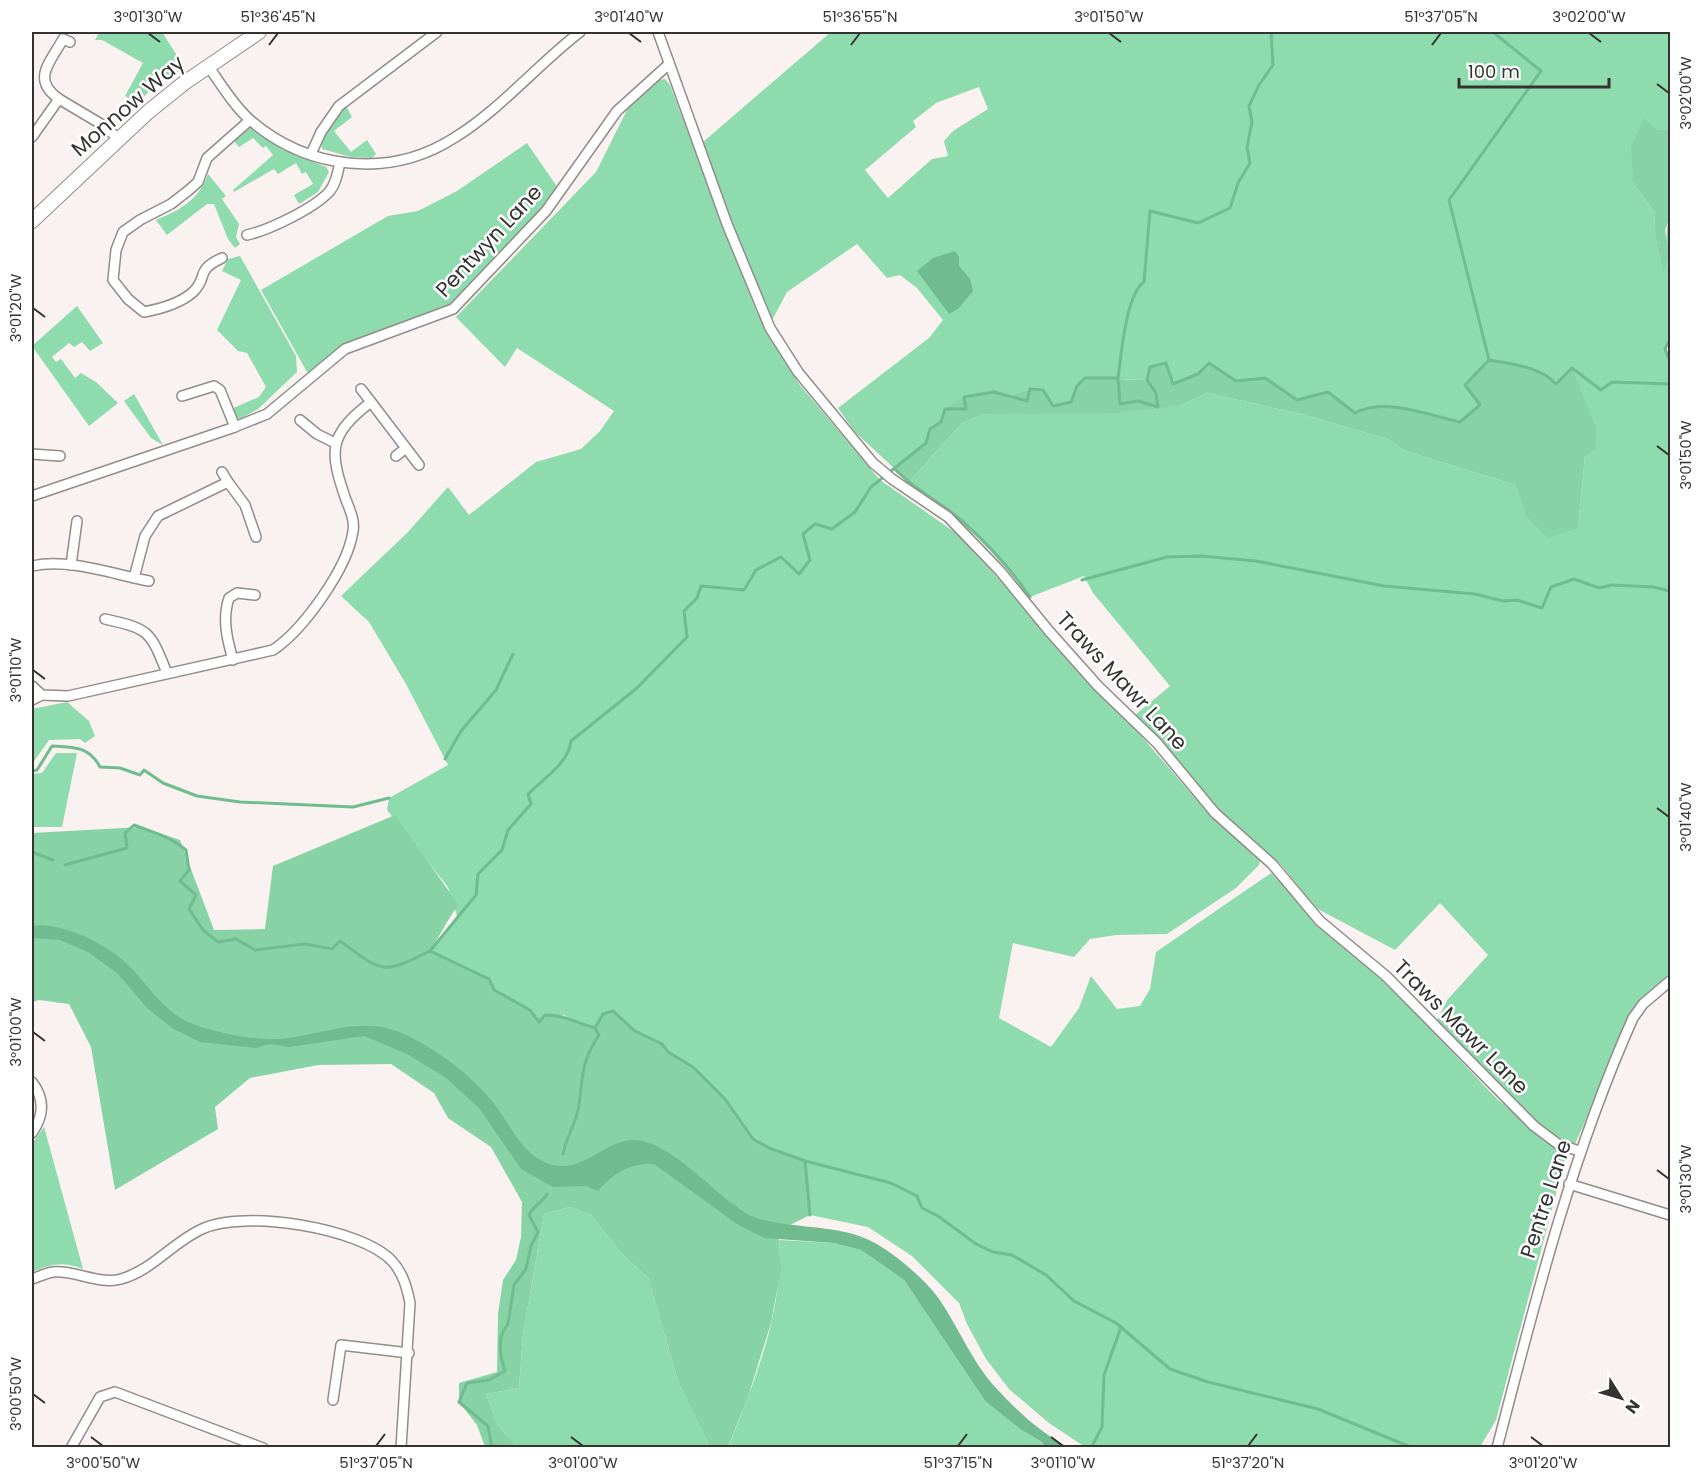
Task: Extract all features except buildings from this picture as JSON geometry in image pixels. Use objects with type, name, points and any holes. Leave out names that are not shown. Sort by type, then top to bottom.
[{"type":"street","name":"Monnow Way","points":[[32,221],[118,139],[208,66],[259,32]]},
{"type":"street","points":[[311,154],[321,132],[339,106],[437,32]]},
{"type":"street","points":[[208,66],[250,120],[280,142],[340,162],[384,165],[419,156],[454,139],[485,116],[580,32]]},
{"type":"street","name":"Traws Mawr Lane","points":[[658,32],[712,180],[770,328],[798,372],[873,463],[892,480],[948,517],[1000,571],[1098,686],[1157,743],[1215,813],[1272,864],[1320,921],[1386,976],[1534,1126],[1558,1144],[1579,1151]]},
{"type":"street","points":[[70,42],[63,39],[44,74],[43,84],[59,99],[106,128],[118,139]]},
{"type":"street","name":"Pentwyn Lane","points":[[32,496],[267,414],[345,349],[453,309],[546,211],[617,111],[644,84],[669,64]]},
{"type":"street","points":[[32,137],[59,99]]},
{"type":"street","points":[[222,258],[206,265],[193,292],[161,309],[144,312],[128,299],[113,280],[116,250],[123,232],[189,190],[198,182],[207,158],[250,120]]},
{"type":"street","points":[[247,235],[268,230],[329,192],[338,176],[340,162]]},
{"type":"street","points":[[182,396],[214,386],[220,390],[235,427]]},
{"type":"street","points":[[361,389],[419,465]]},
{"type":"street","points":[[32,700],[42,695],[68,696],[233,660],[273,650],[290,639],[304,624],[340,566],[353,531],[352,516],[335,461],[335,442],[339,431],[371,402]]},
{"type":"street","points":[[300,420],[317,434],[335,442]]},
{"type":"street","points":[[396,456],[406,448]]},
{"type":"street","points":[[32,454],[60,456]]},
{"type":"street","points":[[222,472],[245,505],[255,534],[264,526]]},
{"type":"street","points":[[134,578],[145,536],[158,516],[228,482]]},
{"type":"street","points":[[71,565],[77,521]]},
{"type":"street","points":[[32,566],[47,563],[71,565],[149,581]]},
{"type":"street","points":[[233,660],[226,635],[225,609],[229,597],[237,593],[255,595]]},
{"type":"street","points":[[105,619],[117,626],[141,628],[154,641],[167,673]]},
{"type":"street","points":[[32,686],[42,695]]},
{"type":"street","name":"Pentre Lane","points":[[1497,1448],[1540,1279],[1579,1151],[1633,1018],[1643,1004],[1671,981]]},
{"type":"street","points":[[32,1082],[42,1100],[39,1123],[32,1132]]},
{"type":"street","points":[[1569,1184],[1671,1215]]},
{"type":"street","points":[[32,1279],[55,1272],[119,1279],[147,1267],[202,1228],[241,1219],[283,1222],[363,1242],[393,1262],[405,1281],[410,1303],[409,1353],[401,1448]]},
{"type":"street","points":[[333,1400],[341,1346],[409,1353]]},
{"type":"street","points":[[71,1448],[100,1397],[115,1392],[263,1448]]},
{"type":"shaded area","points":[[100,32],[162,32],[185,68],[153,87],[137,104],[125,96],[143,63],[102,40],[95,40]]},
{"type":"shaded area","points":[[831,32],[1670,32],[1670,130],[1656,129],[1633,183],[1655,213],[1654,231],[1663,273],[1670,218],[1670,339],[1665,349],[1670,361],[1670,977],[1643,997],[1630,1014],[1575,1144],[1558,1137],[1521,1109],[1437,1020],[1448,999],[1488,955],[1440,903],[1395,950],[1316,908],[1281,865],[1216,808],[1134,716],[1170,686],[1093,593],[1084,576],[1030,597],[989,548],[943,508],[908,483],[962,423],[985,414],[1179,406],[1207,393],[1305,415],[1390,440],[1403,450],[1515,485],[1525,515],[1578,528],[1585,456],[1572,369],[1556,384],[1534,370],[1489,360],[1480,405],[1460,422],[1402,409],[1355,413],[1328,392],[1297,400],[1265,378],[1236,381],[1210,363],[1198,374],[1173,384],[1166,364],[1147,380],[1085,378],[1077,386],[1071,402],[1053,406],[1030,389],[1011,395],[994,392],[930,429],[926,443],[895,469],[854,431],[838,408],[929,338],[943,320],[917,288],[900,275],[887,278],[857,244],[787,292],[772,320],[731,224],[703,142]],"holes":[[[979,87],[988,109],[953,131],[944,141],[948,156],[932,159],[888,198],[865,170],[916,127],[913,121],[936,103]]]},
{"type":"shaded area","points":[[665,79],[670,85],[757,313],[799,384],[880,480],[956,533],[1010,591],[1075,668],[1137,731],[1206,811],[1260,861],[1259,865],[1236,888],[1167,934],[1116,935],[1090,939],[1074,957],[1013,943],[999,1018],[1051,1047],[1079,1008],[1091,976],[1117,1009],[1140,1006],[1150,989],[1156,952],[1271,873],[1314,918],[1400,997],[1496,1098],[1566,1156],[1496,1420],[1480,1447],[1085,1447],[1049,1423],[1009,1389],[986,1359],[967,1324],[959,1303],[912,1256],[868,1227],[810,1215],[805,1161],[769,1148],[753,1139],[725,1099],[693,1067],[668,1052],[662,1044],[635,1031],[613,1011],[603,1015],[595,1028],[580,1024],[564,1015],[539,1022],[530,1010],[494,990],[488,979],[430,951],[457,916],[448,887],[387,810],[389,798],[448,765],[406,684],[369,622],[341,596],[408,532],[448,487],[469,515],[536,462],[581,449],[600,431],[614,411],[517,348],[505,367],[456,317],[596,172],[628,108],[659,80]]},
{"type":"shaded area","points":[[346,106],[352,117],[334,131],[351,152],[367,140],[376,154],[372,158],[351,157],[322,149],[327,131]]},
{"type":"shaded area","points":[[1644,118],[1656,129],[1670,130],[1670,218],[1665,230],[1669,256],[1663,274],[1654,231],[1655,213],[1633,183],[1631,147]]},
{"type":"shaded area","points":[[250,128],[282,149],[326,167],[329,172],[318,192],[299,204],[294,195],[313,184],[306,172],[302,174],[296,163],[278,174],[274,169],[234,192],[233,190],[273,155],[266,146],[263,148],[253,138],[239,147],[234,141]]},
{"type":"shaded area","points":[[527,143],[560,191],[453,309],[345,349],[311,379],[261,290],[388,216],[418,211],[457,191]]},
{"type":"shaded area","points":[[208,174],[226,196],[222,199],[239,224],[236,237],[240,244],[235,248],[228,239],[214,204],[207,204],[167,235],[156,220],[188,203],[199,191]]},
{"type":"shaded area","points":[[955,251],[959,257],[959,266],[970,279],[973,291],[959,308],[949,314],[917,271],[933,258]]},
{"type":"shaded area","points":[[240,256],[296,356],[297,372],[258,409],[240,419],[235,417],[231,409],[259,397],[266,387],[247,353],[238,351],[217,330],[241,280],[222,271],[228,259]]},
{"type":"shaded area","points":[[77,306],[103,343],[90,351],[82,342],[74,347],[69,343],[52,357],[56,362],[61,359],[75,378],[81,373],[96,382],[118,403],[89,426],[32,346]]},
{"type":"shaded area","points":[[1489,360],[1542,373],[1556,384],[1572,368],[1596,428],[1595,450],[1585,456],[1578,528],[1548,538],[1525,515],[1515,485],[1403,450],[1390,440],[1305,415],[1207,393],[1179,406],[1111,413],[985,414],[962,423],[908,483],[895,469],[926,443],[930,429],[941,422],[945,409],[964,397],[994,392],[1011,395],[1030,389],[1043,390],[1053,406],[1071,402],[1077,386],[1085,378],[1146,380],[1150,367],[1166,363],[1173,384],[1198,374],[1209,363],[1236,381],[1265,378],[1297,399],[1328,392],[1355,413],[1367,409],[1393,407],[1460,422],[1480,405],[1465,385]]},
{"type":"shaded area","points":[[134,394],[163,445],[151,438],[124,401]]},
{"type":"shaded area","points":[[67,702],[89,721],[95,736],[85,743],[80,739],[49,740],[32,764],[32,709]]},
{"type":"shaded area","points":[[56,753],[77,753],[62,827],[32,827],[32,774],[42,773]]},
{"type":"shaded area","points":[[395,815],[458,904],[430,951],[489,979],[494,990],[530,1010],[539,1022],[545,1015],[553,1015],[595,1028],[603,1014],[613,1011],[635,1031],[662,1044],[668,1052],[693,1067],[725,1099],[753,1139],[769,1148],[805,1161],[810,1215],[778,1231],[781,1269],[771,1323],[748,1397],[728,1447],[710,1447],[679,1384],[648,1278],[619,1251],[591,1215],[570,1207],[544,1214],[523,1335],[519,1388],[486,1394],[498,1426],[518,1447],[485,1447],[477,1425],[459,1402],[459,1383],[497,1372],[498,1314],[503,1280],[516,1260],[521,1237],[522,1202],[491,1147],[448,1118],[434,1093],[391,1064],[318,1065],[250,1078],[215,1107],[218,1129],[115,1190],[91,1047],[69,1004],[39,1000],[32,1002],[32,833],[141,827],[180,840],[214,930],[265,929],[273,866]]},
{"type":"shaded area","points":[[42,925],[67,930],[105,947],[126,963],[160,1001],[176,1015],[198,1026],[237,1036],[272,1039],[348,1027],[380,1027],[397,1031],[425,1045],[466,1074],[492,1101],[524,1146],[540,1160],[550,1164],[563,1166],[574,1164],[619,1143],[630,1140],[643,1141],[677,1158],[730,1202],[751,1216],[780,1223],[844,1232],[873,1242],[909,1267],[933,1291],[987,1378],[1004,1397],[1039,1428],[1068,1447],[1045,1447],[1042,1442],[1020,1429],[985,1401],[904,1280],[861,1250],[834,1243],[764,1238],[737,1224],[654,1164],[637,1165],[623,1170],[598,1191],[586,1186],[553,1187],[521,1169],[479,1108],[446,1078],[407,1054],[364,1036],[289,1047],[270,1044],[256,1048],[200,1042],[172,1028],[147,1008],[117,973],[88,952],[60,940],[32,938],[32,926]]},
{"type":"shaded area","points":[[44,1127],[83,1269],[57,1264],[32,1272],[32,1144]]},
{"type":"shaded area","points":[[570,1207],[591,1215],[619,1251],[648,1278],[679,1384],[710,1447],[518,1447],[498,1426],[486,1394],[519,1388],[523,1335],[544,1214]]},
{"type":"shaded area","points":[[779,1240],[834,1243],[861,1250],[904,1280],[985,1401],[1020,1429],[1042,1442],[1045,1447],[728,1448],[757,1372],[772,1320],[777,1293]]},
{"type":"waterway","points":[[1118,378],[1129,312],[1133,299],[1144,282],[1150,211],[1198,223],[1230,208],[1238,183],[1250,163],[1247,147],[1252,122],[1249,106],[1259,85],[1273,65],[1271,32]]},
{"type":"waterway","points":[[1489,360],[1449,200],[1541,71],[1493,32]]},
{"type":"waterway","points":[[1670,339],[1665,349],[1670,361]]},
{"type":"waterway","points":[[430,951],[476,895],[478,874],[502,850],[508,830],[531,804],[528,794],[560,764],[571,741],[637,688],[687,637],[684,611],[697,598],[701,586],[744,590],[756,570],[781,557],[799,574],[810,560],[803,534],[815,524],[832,529],[855,512],[871,487],[926,443],[930,429],[941,422],[945,409],[966,409],[964,397],[994,392],[1027,401],[1030,389],[1043,390],[1053,406],[1071,402],[1077,386],[1085,378],[1118,378],[1120,404],[1138,401],[1158,407],[1156,393],[1147,380],[1150,367],[1166,363],[1173,384],[1198,374],[1209,363],[1236,381],[1265,378],[1297,400],[1328,392],[1355,413],[1367,409],[1393,407],[1460,422],[1480,405],[1465,385],[1489,360],[1534,370],[1556,384],[1572,368],[1601,390],[1612,382],[1670,384]]},
{"type":"waterway","points":[[895,469],[971,529],[1006,566],[1030,597]]},
{"type":"waterway","points":[[1082,580],[1167,557],[1201,556],[1256,561],[1384,586],[1475,594],[1503,601],[1517,600],[1542,608],[1551,587],[1574,579],[1599,588],[1612,585],[1653,587],[1670,591]]},
{"type":"waterway","points":[[445,759],[461,731],[496,690],[513,654]]},
{"type":"waterway","points":[[32,771],[37,770],[52,746],[67,747],[86,751],[100,767],[120,768],[140,775],[144,770],[163,783],[197,796],[240,802],[353,807],[389,798]]},
{"type":"waterway","points":[[65,865],[127,848],[125,833],[134,825],[168,838],[186,850],[189,870],[180,881],[196,895],[189,909],[203,930],[218,942],[236,939],[255,950],[305,944],[332,949],[340,941],[375,965],[383,967],[401,964],[430,951],[489,979],[494,990],[530,1010],[539,1022],[545,1015],[552,1015],[595,1028],[603,1014],[613,1011],[635,1031],[662,1044],[668,1052],[693,1067],[725,1099],[753,1139],[769,1148],[805,1161],[891,1183],[917,1196],[922,1208],[938,1216],[976,1244],[993,1252],[1012,1255],[1046,1275],[1074,1301],[1116,1323],[1170,1369],[1208,1382],[1318,1409],[1408,1446],[1430,1448]]},
{"type":"waterway","points":[[32,852],[53,860]]},
{"type":"waterway","points":[[563,1154],[578,1110],[585,1063],[599,1035],[595,1028]]},
{"type":"waterway","points":[[805,1161],[810,1215]]},
{"type":"waterway","points":[[492,1448],[488,1426],[459,1402],[467,1383],[489,1380],[505,1371],[500,1341],[508,1324],[514,1285],[526,1269],[531,1246],[538,1232],[529,1215],[547,1194]]},
{"type":"waterway","points":[[1091,1448],[1102,1427],[1104,1375],[1121,1327]]},
{"type":"waterway","points":[[1513,1447],[1517,1448]]}]
